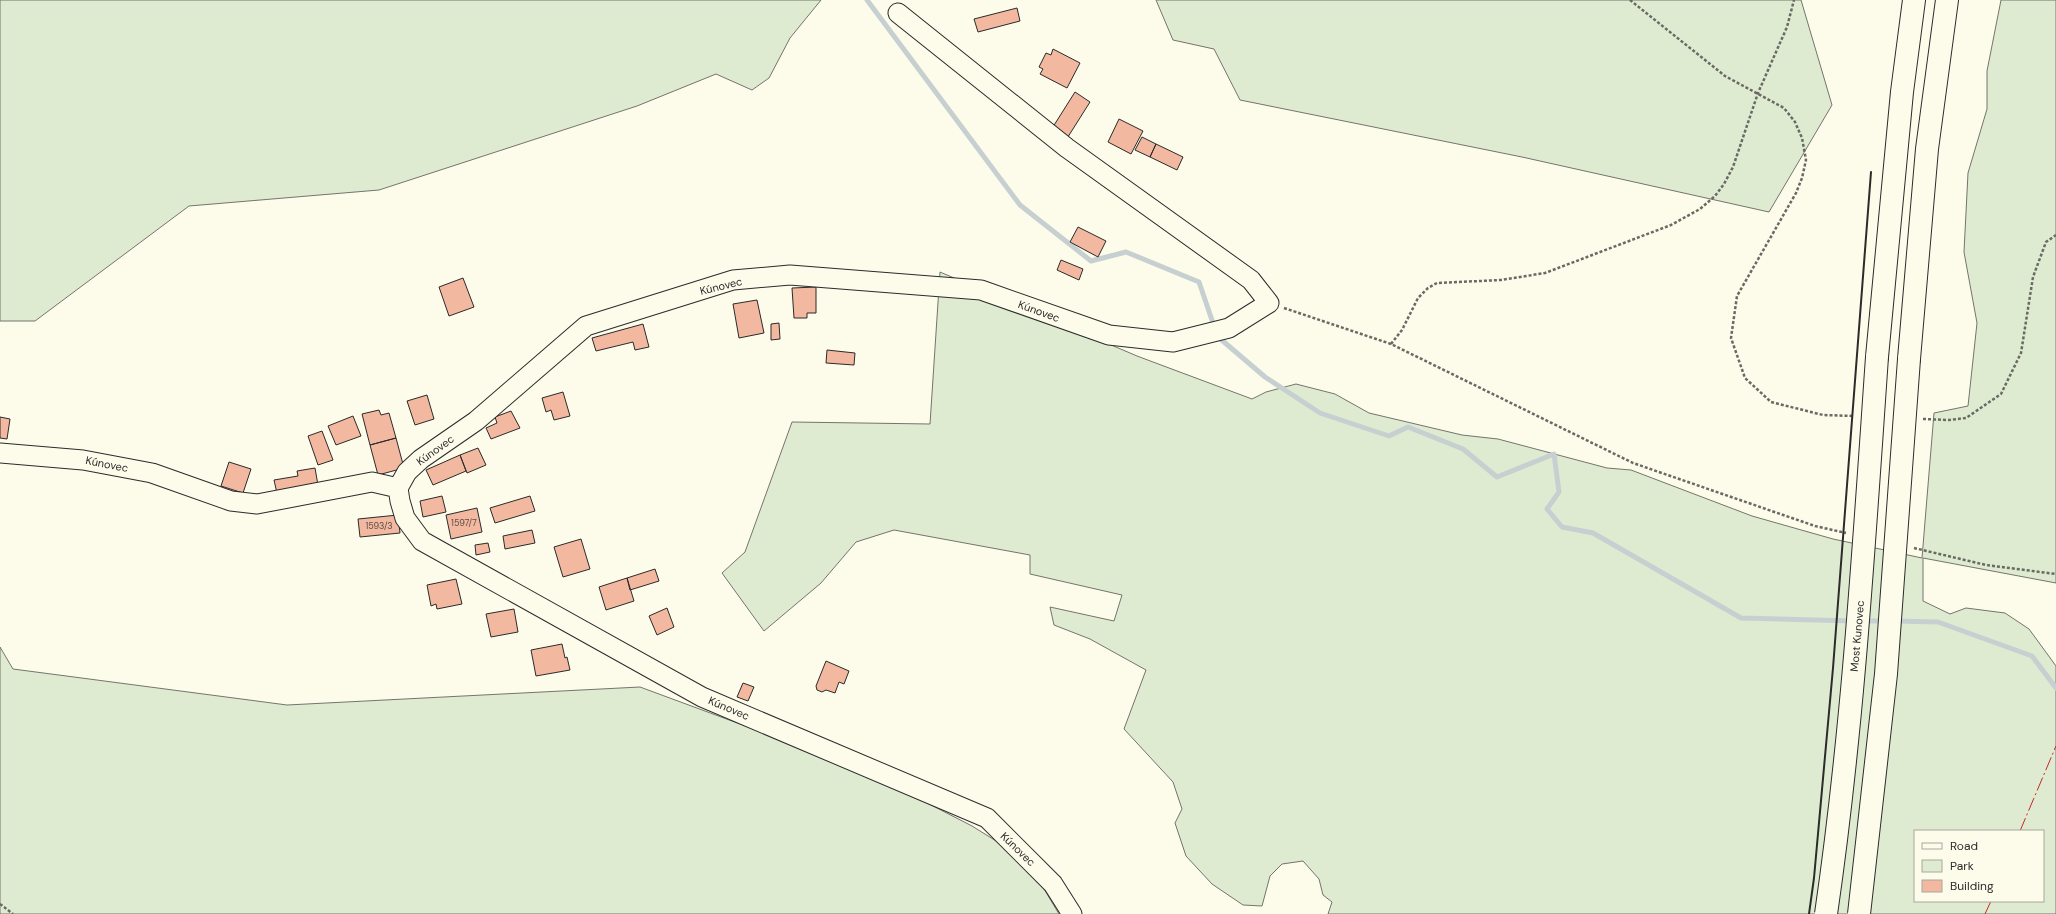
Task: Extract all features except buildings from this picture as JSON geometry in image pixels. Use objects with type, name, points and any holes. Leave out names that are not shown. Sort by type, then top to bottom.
[{"type":"highway","name":"Most Kunovec","points":[[1826,914],[1845,772],[1878,358],[1900,108],[1914,0]]},
{"type":"highway","points":[[1859,914],[1886,674],[1909,359],[1927,149],[1947,0]]},
{"type":"street","points":[[898,13],[1067,148],[1251,280],[1269,303]]},
{"type":"street","name":"Kúnovec","points":[[1072,914],[1053,884],[987,818],[702,697],[422,541],[405,518],[398,488],[407,472],[421,459],[476,421],[586,326],[733,280],[790,275],[981,290],[1109,335],[1173,342],[1228,328],[1269,303]]},
{"type":"street","name":"Kúnovec","points":[[0,453],[83,460],[152,473],[231,501],[257,504],[372,482],[398,488]]},
{"type":"path","points":[[1630,0],[1725,76],[1758,93]]},
{"type":"path","points":[[1391,344],[1402,330],[1418,298],[1428,288],[1437,282],[1501,280],[1545,273],[1671,225],[1700,209],[1715,196],[1724,184],[1733,167],[1758,93],[1787,27],[1794,0]]},
{"type":"path","points":[[1269,303],[1391,344],[1633,463],[1815,526],[1854,535]]},
{"type":"path","points":[[1908,547],[1986,565],[2056,574]]},
{"type":"path","points":[[0,904],[12,914]]},
{"type":"green space","points":[[0,0],[821,0],[790,38],[769,78],[752,90],[716,74],[637,106],[379,190],[189,206],[35,321],[0,321]]},
{"type":"green space","points":[[1156,0],[1801,0],[1832,105],[1769,212],[1522,157],[1240,100],[1214,49],[1173,40]]},
{"type":"green space","points":[[2001,0],[2056,0],[2056,583],[1923,558],[1923,601],[1950,614],[1966,608],[2005,613],[2029,629],[2056,666],[2056,914],[1328,914],[1332,902],[1323,895],[1319,879],[1303,861],[1282,864],[1270,876],[1262,906],[1243,905],[1212,884],[1186,856],[1175,823],[1182,809],[1173,782],[1124,729],[1146,670],[1090,639],[1054,625],[1050,607],[1114,621],[1122,595],[1030,574],[1030,555],[894,530],[856,542],[821,583],[764,631],[722,573],[745,552],[792,422],[930,424],[940,272],[1137,356],[1252,399],[1266,392],[1296,384],[1335,394],[1369,413],[1462,435],[1498,439],[1607,468],[1631,470],[1752,516],[1833,539],[1922,558],[1934,413],[1968,406],[1977,323],[1964,252],[1968,173],[1987,109],[1987,71]]},
{"type":"green space","points":[[0,647],[13,669],[287,705],[640,687],[859,768],[972,826],[1009,849],[1041,884],[1059,914],[0,914]]},
{"type":"waterway","points":[[867,0],[1020,205],[1091,261],[1126,252],[1199,282],[1215,329]]},
{"type":"waterway","points":[[1217,336],[1265,377],[1320,413],[1389,436],[1408,427],[1463,449],[1497,477],[1554,454],[1559,492],[1547,509],[1562,527],[1593,533],[1741,618],[1854,621]]},
{"type":"waterway","points":[[1864,621],[1884,621]]},
{"type":"waterway","points":[[1894,621],[1938,622],[2032,656],[2056,688]]},
{"type":"wall","points":[[1809,914],[1814,878],[1833,668],[1871,172]]},
{"type":"power","points":[[2020,830],[2056,746]]},
{"type":"power","points":[[1985,914],[1991,902]]}]
